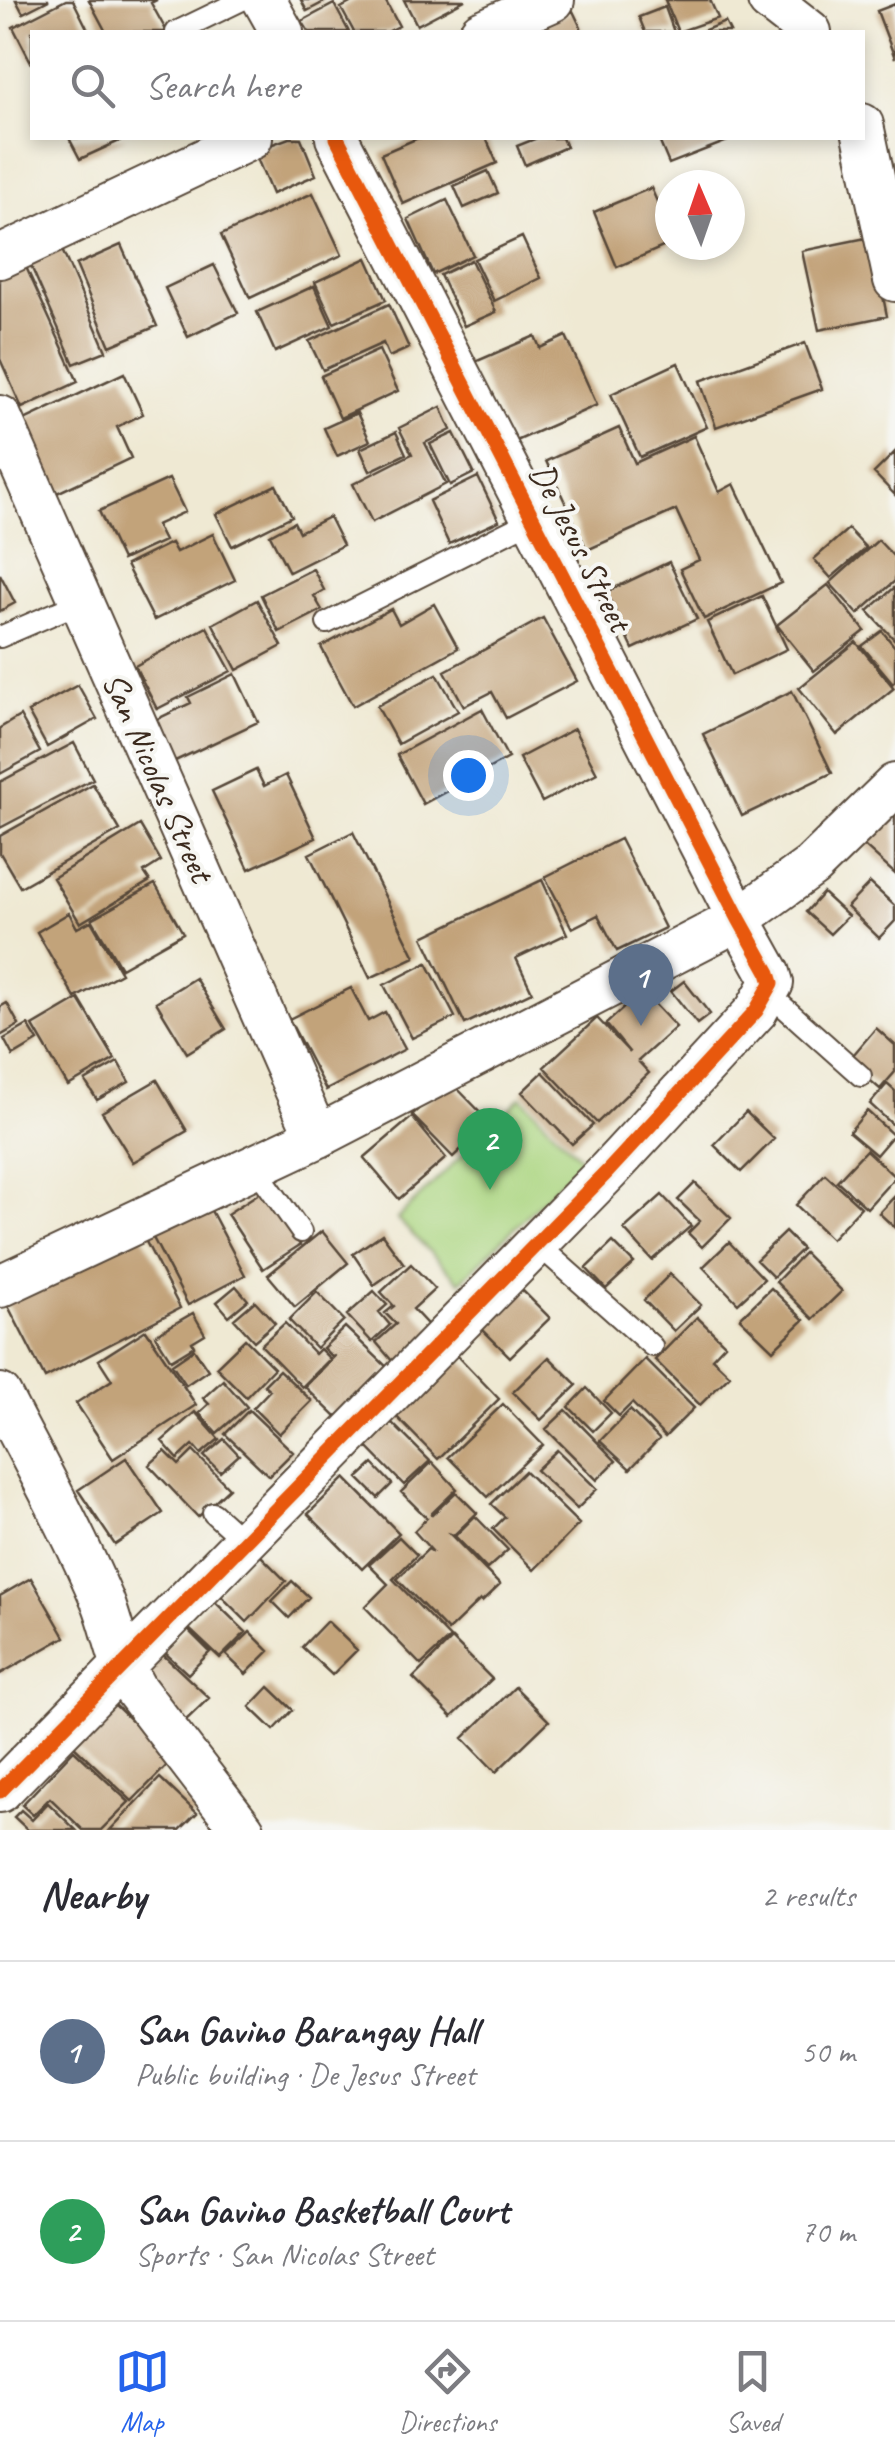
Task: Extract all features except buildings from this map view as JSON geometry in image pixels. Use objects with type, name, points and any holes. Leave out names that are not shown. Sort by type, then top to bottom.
[{"type":"street","points":[[264,0],[281,30]]},
{"type":"street","points":[[485,30],[551,0]]},
{"type":"street","points":[[769,0],[807,30]]},
{"type":"street","points":[[865,139],[895,280]]},
{"type":"street","points":[[0,257],[247,140]]},
{"type":"street","name":"De Jesus Street","points":[[339,140],[769,973],[770,988]]},
{"type":"street","name":"San Nicolas Street","points":[[0,417],[317,1137]]},
{"type":"street","points":[[0,1286],[317,1137],[739,920],[812,866],[895,786]]},
{"type":"street","points":[[0,1792],[608,1171],[756,1011],[770,988]]},
{"type":"street","points":[[0,1394],[103,1602],[122,1668],[243,1830]]},
{"type":"lane","points":[[180,30],[242,0]]},
{"type":"lane","points":[[327,623],[534,519]]},
{"type":"lane","points":[[0,637],[81,602]]},
{"type":"lane","points":[[770,988],[861,1076]]},
{"type":"lane","points":[[254,1167],[302,1232]]},
{"type":"lane","points":[[536,1243],[652,1346]]},
{"type":"lane","points":[[213,1513],[245,1542]]},
{"type":"green space","points":[[521,1097],[583,1160],[460,1282],[397,1219]]},
{"type":"cycle path","points":[[0,1791],[608,1171],[756,1011],[772,983],[338,140]]},
{"type":"place","name":"San Gavino Barangay Hall","points":[[641,1026]]},
{"type":"place","name":"San Gavino Basketball Court","points":[[490,1190]]}]
